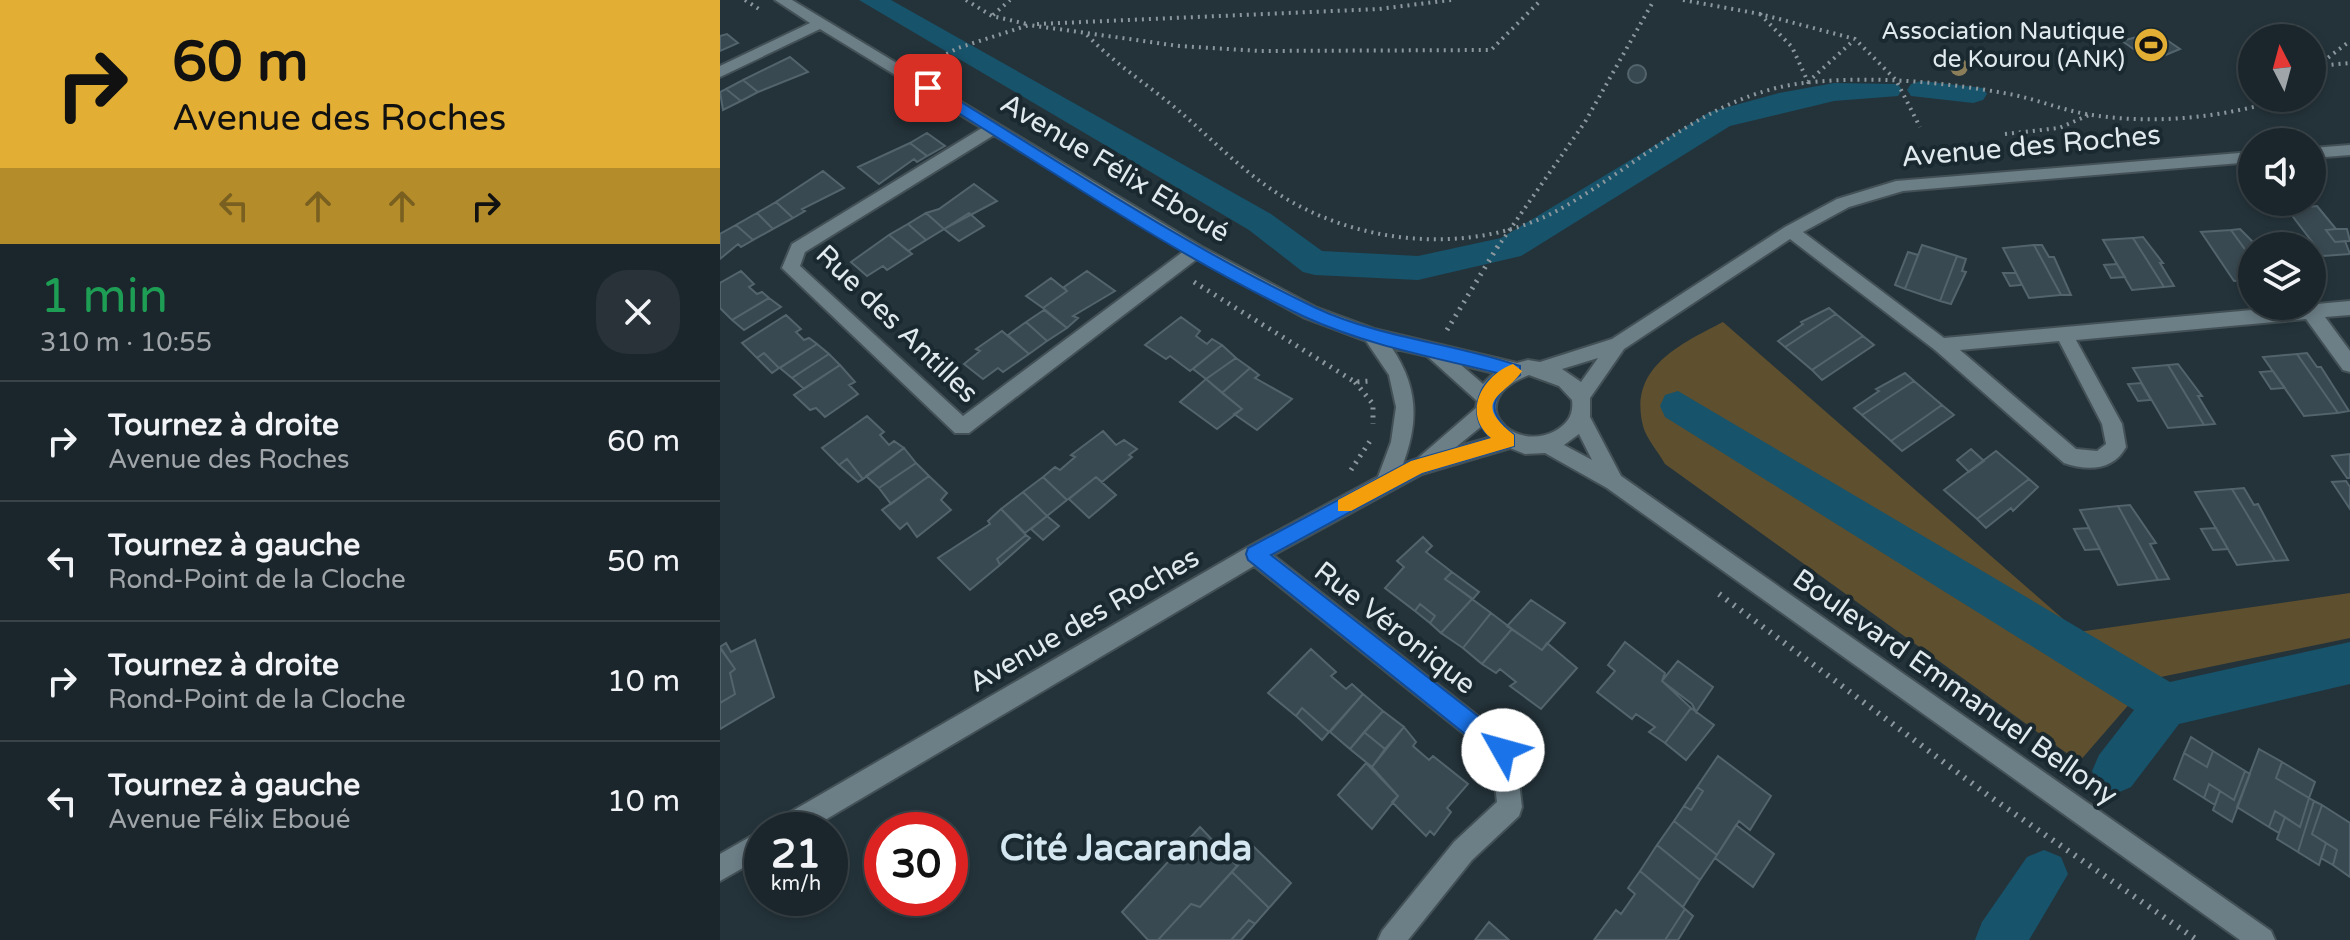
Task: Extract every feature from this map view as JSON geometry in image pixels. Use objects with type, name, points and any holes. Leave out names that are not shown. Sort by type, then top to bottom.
[{"type":"street","name":"Avenue Félix Eboué","points":[[782,0],[1196,251],[1311,313],[1372,336],[1437,347],[1514,370]]},
{"type":"street","points":[[720,72],[819,24]]},
{"type":"street","name":"Rue des Antilles","points":[[994,128],[798,248],[791,268],[962,427],[1196,251]]},
{"type":"street","points":[[2326,152],[2350,150]]},
{"type":"street","name":"Avenue des Roches","points":[[1543,368],[1618,344],[1791,231],[1843,203],[1902,185],[2238,158]]},
{"type":"street","points":[[1791,231],[1941,345],[2071,457],[2101,460],[2116,447],[2112,424],[2064,334]]},
{"type":"street","points":[[2326,310],[2350,308]]},
{"type":"street","points":[[1941,345],[2238,319]]},
{"type":"street","points":[[2317,320],[2350,365]]},
{"type":"street","points":[[1372,336],[1398,371],[1407,413],[1405,436],[1386,483]]},
{"type":"street","name":"Avenue des Roches","points":[[1580,408],[1618,344]]},
{"type":"street","name":"Avenue Félix Eboué","points":[[1437,347],[1485,405]]},
{"type":"street","points":[[1543,368],[1567,378],[1580,408],[1567,434],[1546,444],[1526,446],[1507,441],[1492,428],[1485,405],[1501,377],[1514,370],[1543,368]]},
{"type":"street","name":"Avenue des Roches","points":[[1417,467],[1485,405]]},
{"type":"street","name":"Boulevard Emmanuel Bellony","points":[[1580,408],[1614,482]]},
{"type":"street","name":"Avenue des Roches","points":[[815,812],[1255,554],[1386,483],[1417,467],[1507,441]]},
{"type":"street","name":"Boulevard Emmanuel Bellony","points":[[1546,444],[1614,482],[2262,940]]},
{"type":"street","name":"Rue Véronique","points":[[1255,554],[1503,750],[1510,807],[1463,851],[1391,940]]},
{"type":"street","points":[[720,868],[744,854]]},
{"type":"path","points":[[966,0],[992,16],[1029,25],[1179,46],[1260,51],[1491,50],[1541,0]]},
{"type":"path","points":[[992,16],[1010,0]]},
{"type":"path","points":[[906,75],[958,48],[1029,25],[1379,9],[1451,0]]},
{"type":"path","points":[[1437,347],[1497,248],[1511,233],[1585,122],[1654,0]]},
{"type":"path","points":[[1683,0],[1760,14],[1855,39],[1896,80],[1920,127]]},
{"type":"path","points":[[1760,14],[1792,47],[1808,82]]},
{"type":"path","points":[[1087,35],[1104,54],[1154,90],[1284,198],[1348,228],[1437,239],[1511,233],[1560,209],[1684,125],[1738,99],[1808,82],[1896,80],[2010,94],[2090,115],[2187,118],[2238,111]]},
{"type":"path","points":[[1808,82],[1855,39]]},
{"type":"path","points":[[2326,59],[2350,41]]},
{"type":"path","points":[[2326,66],[2350,63]]},
{"type":"path","points":[[2005,134],[2061,127],[2078,123],[2090,115]]},
{"type":"path","points":[[1437,347],[1476,281]]},
{"type":"path","points":[[1349,473],[1373,436],[1373,404],[1355,382]]},
{"type":"path","points":[[1707,585],[1989,796],[2197,940]]},
{"type":"shaded area","points":[[1723,322],[2078,632],[2350,593],[2350,638],[2151,679],[2079,762],[1665,464],[1643,426],[1640,405],[1643,388],[1651,373],[1675,349]]},
{"type":"building","name":"Association Nautique de Kourou (ANK)","points":[[2155,32],[2180,49],[2151,61],[2122,41]]},
{"type":"building","points":[[727,34],[738,43],[720,51],[720,36]]},
{"type":"building","points":[[790,57],[808,72],[758,92],[743,80]]},
{"type":"building","points":[[1637,65],[1646,74],[1637,83],[1628,74]]},
{"type":"building","points":[[743,80],[758,92],[741,101],[726,89]]},
{"type":"building","points":[[726,89],[741,101],[723,110],[720,92]]},
{"type":"building","points":[[927,133],[945,146],[927,156],[910,143]]},
{"type":"building","points":[[910,143],[927,156],[917,162],[914,159],[879,184],[858,167]]},
{"type":"building","points":[[823,171],[844,188],[802,209],[805,211],[793,218],[776,202]]},
{"type":"building","points":[[974,184],[997,201],[944,229],[926,213],[939,209]]},
{"type":"building","points":[[776,202],[793,218],[773,229],[757,213]]},
{"type":"building","points":[[757,213],[773,229],[753,240],[736,225]]},
{"type":"building","points":[[926,213],[944,229],[926,240],[908,224]]},
{"type":"building","points":[[969,213],[984,226],[959,241],[944,229]]},
{"type":"building","points":[[2292,216],[2325,216],[2336,229],[2326,230],[2335,242],[2345,241],[2350,254],[2326,256],[2326,232],[2305,232]]},
{"type":"building","points":[[908,224],[926,240],[908,251],[889,235]]},
{"type":"building","points":[[736,225],[753,240],[741,247],[738,244],[720,259],[720,234]]},
{"type":"building","points":[[2240,229],[2243,232],[2238,232],[2238,240],[2231,230]]},
{"type":"building","points":[[2347,229],[2350,241],[2335,242],[2326,230]]},
{"type":"building","points":[[2231,230],[2238,240],[2238,281],[2234,281],[2201,232]]},
{"type":"building","points":[[889,235],[912,254],[887,270],[883,266],[867,276],[851,262]]},
{"type":"building","points":[[2143,237],[2163,263],[2160,263],[2174,286],[2164,287],[2133,238]]},
{"type":"building","points":[[2133,238],[2164,287],[2132,290],[2103,240]]},
{"type":"building","points":[[1922,245],[1957,256],[1940,301],[1905,289]]},
{"type":"building","points":[[2034,245],[2061,295],[2029,298],[2003,248]]},
{"type":"building","points":[[2034,245],[2042,245],[2049,257],[2054,257],[2071,295],[2061,295]]},
{"type":"building","points":[[1908,252],[1918,255],[1905,289],[1895,285]]},
{"type":"building","points":[[1957,256],[1966,259],[1962,271],[1966,272],[1951,304],[1940,301]]},
{"type":"building","points":[[2117,264],[2125,277],[2111,278],[2104,265]]},
{"type":"building","points":[[741,271],[754,284],[749,287],[769,298],[732,320],[720,308],[720,283]]},
{"type":"building","points":[[1087,271],[1115,291],[1073,316],[1078,318],[1067,328],[1043,308],[1067,291],[1064,287]]},
{"type":"building","points":[[2003,273],[2016,273],[2022,285],[2010,286]]},
{"type":"building","points":[[1051,278],[1067,291],[1043,308],[1026,296]]},
{"type":"building","points":[[769,298],[781,307],[744,330],[732,320]]},
{"type":"building","points":[[1829,308],[1836,314],[1785,347],[1778,341],[1803,324],[1801,322]]},
{"type":"building","points":[[1044,310],[1067,328],[1047,341],[1026,322]]},
{"type":"building","points":[[1836,314],[1863,336],[1812,370],[1785,347]]},
{"type":"building","points":[[786,315],[801,329],[796,332],[804,340],[809,338],[817,344],[779,368],[764,353],[757,358],[742,343]]},
{"type":"building","points":[[1181,317],[1200,331],[1196,336],[1207,344],[1212,339],[1222,345],[1190,371],[1170,356],[1166,359],[1145,345]]},
{"type":"building","points":[[1026,322],[1047,341],[1029,354],[1008,335]]},
{"type":"building","points":[[1002,331],[1029,354],[1003,372],[998,368],[983,379],[964,364],[980,351],[976,349]]},
{"type":"building","points":[[1863,336],[1874,345],[1822,380],[1812,370]]},
{"type":"building","points":[[817,344],[829,354],[792,378],[780,368]]},
{"type":"building","points":[[1222,345],[1236,358],[1206,379],[1193,369]]},
{"type":"building","points":[[764,353],[779,368],[772,373],[757,358]]},
{"type":"building","points":[[2307,353],[2317,367],[2321,367],[2349,411],[2338,413],[2297,354]]},
{"type":"building","points":[[829,354],[840,365],[804,389],[792,378]]},
{"type":"building","points":[[2297,354],[2338,413],[2304,416],[2263,357]]},
{"type":"building","points":[[1236,358],[1250,368],[1222,393],[1206,379]]},
{"type":"building","points":[[2178,364],[2202,396],[2198,396],[2215,424],[2204,425],[2168,365]]},
{"type":"building","points":[[840,365],[855,382],[849,385],[858,394],[825,417],[816,408],[810,410],[794,395]]},
{"type":"building","points":[[2168,365],[2204,425],[2168,428],[2133,368]]},
{"type":"building","points":[[1250,368],[1259,375],[1255,378],[1292,399],[1257,430],[1234,414],[1242,409],[1222,393]]},
{"type":"building","points":[[2273,371],[2285,388],[2271,389],[2260,372]]},
{"type":"building","points":[[1905,373],[1914,381],[1862,415],[1854,408],[1879,391],[1876,389]]},
{"type":"building","points":[[1206,379],[1242,409],[1217,429],[1180,402]]},
{"type":"building","points":[[1914,381],[1942,405],[1891,441],[1862,415]]},
{"type":"building","points":[[2141,383],[2151,400],[2138,401],[2128,384]]},
{"type":"building","points":[[1942,405],[1954,415],[1902,451],[1891,441]]},
{"type":"building","points":[[867,416],[884,432],[880,435],[889,445],[894,441],[904,448],[863,479],[847,459],[839,465],[822,448]]},
{"type":"building","points":[[1103,431],[1116,445],[1124,440],[1137,449],[1102,482],[1096,477],[1067,500],[1043,477],[1055,467],[1060,470],[1075,457],[1071,455]]},
{"type":"building","points":[[904,448],[916,463],[879,488],[866,476]]},
{"type":"building","points":[[1971,449],[1984,461],[1969,472],[1957,460]]},
{"type":"building","points":[[1996,451],[2029,479],[1977,519],[1944,490]]},
{"type":"building","points":[[2350,454],[2350,478],[2347,478],[2332,456]]},
{"type":"building","points":[[847,459],[863,479],[858,482],[839,465]]},
{"type":"building","points":[[916,463],[929,476],[891,504],[879,488]]},
{"type":"building","points":[[929,476],[947,493],[941,500],[951,510],[917,537],[907,523],[900,529],[882,510]]},
{"type":"building","points":[[1043,477],[1067,500],[1047,516],[1023,492]]},
{"type":"building","points":[[1096,477],[1116,495],[1089,518],[1069,499]]},
{"type":"building","points":[[2029,479],[2038,487],[2013,511],[2011,508],[1986,528],[1977,519]]},
{"type":"building","points":[[2346,481],[2350,487],[2350,509],[2332,482]]},
{"type":"building","points":[[2244,488],[2254,505],[2258,504],[2288,560],[2275,561],[2232,489]]},
{"type":"building","points":[[2232,489],[2275,561],[2237,565],[2195,492]]},
{"type":"building","points":[[1023,492],[1047,516],[1025,533],[1001,509]]},
{"type":"building","points":[[2130,505],[2156,543],[2150,544],[2169,579],[2158,580],[2118,506]]},
{"type":"building","points":[[2118,506],[2158,580],[2118,585],[2080,510]]},
{"type":"building","points":[[1001,509],[1026,535],[997,559],[1000,565],[970,590],[938,558],[990,524],[988,521]]},
{"type":"building","points":[[1047,516],[1059,526],[1043,540],[1031,529]]},
{"type":"building","points":[[2089,528],[2100,549],[2085,550],[2074,529]]},
{"type":"building","points":[[2216,528],[2228,549],[2213,550],[2201,529]]},
{"type":"building","points":[[1026,535],[1030,538],[1000,565],[997,559]]},
{"type":"building","points":[[1423,537],[1432,546],[1426,552],[1452,572],[1445,579],[1472,599],[1441,633],[1430,623],[1435,616],[1420,604],[1415,611],[1385,588],[1404,567],[1397,561]]},
{"type":"building","points":[[1452,572],[1479,592],[1473,599],[1445,579]]},
{"type":"building","points":[[1472,599],[1491,613],[1463,648],[1441,633]]},
{"type":"building","points":[[1531,600],[1565,623],[1542,650],[1507,626]]},
{"type":"building","points":[[1420,604],[1435,616],[1430,623],[1415,611]]},
{"type":"building","points":[[1491,613],[1512,629],[1482,664],[1463,648]]},
{"type":"building","points":[[1512,629],[1542,650],[1547,643],[1577,668],[1541,709],[1510,686],[1516,682],[1500,669],[1496,673],[1482,664]]},
{"type":"building","points":[[755,640],[774,697],[720,729],[720,703],[735,694],[730,673],[735,669],[720,647],[726,643],[731,652]]},
{"type":"building","points":[[1625,642],[1665,673],[1662,681],[1691,708],[1665,743],[1649,732],[1655,727],[1636,714],[1632,719],[1597,692],[1615,671],[1608,665]]},
{"type":"building","points":[[720,648],[735,669],[730,673],[735,694],[720,703]]},
{"type":"building","points":[[1311,649],[1336,672],[1331,676],[1346,689],[1352,684],[1363,694],[1329,732],[1302,708],[1296,716],[1268,693]]},
{"type":"building","points":[[1678,661],[1713,687],[1696,712],[1692,704],[1662,681]]},
{"type":"building","points":[[1363,694],[1383,711],[1350,749],[1330,732]]},
{"type":"building","points":[[1302,708],[1329,732],[1322,740],[1296,716]]},
{"type":"building","points":[[1691,708],[1714,725],[1686,760],[1665,743]]},
{"type":"building","points":[[1383,711],[1404,727],[1385,749],[1364,732]]},
{"type":"building","points":[[1404,727],[1416,742],[1413,746],[1429,760],[1433,756],[1468,784],[1447,808],[1451,812],[1434,835],[1430,831],[1426,836],[1392,802],[1398,796],[1372,767]]},
{"type":"building","points":[[1364,732],[1385,749],[1372,767],[1350,749]]},
{"type":"building","points":[[2191,737],[2213,751],[2207,767],[2184,753]]},
{"type":"building","points":[[2259,749],[2282,762],[2276,778],[2309,798],[2300,827],[2275,811],[2269,827],[2237,807]]},
{"type":"building","points":[[2213,751],[2245,771],[2234,800],[2209,784],[2204,798],[2174,779],[2184,753],[2207,767]]},
{"type":"building","points":[[1718,756],[1771,796],[1750,830],[1739,821],[1717,855],[1674,821],[1684,806],[1691,810],[1703,791],[1697,787]]},
{"type":"building","points":[[2282,762],[2315,782],[2309,798],[2276,778]]},
{"type":"building","points":[[1366,763],[1398,796],[1372,829],[1338,795]]},
{"type":"building","points":[[2245,771],[2250,774],[2232,822],[2213,810],[2220,791],[2234,800]]},
{"type":"building","points":[[2209,784],[2220,791],[2215,805],[2204,798]]},
{"type":"building","points":[[1697,787],[1703,791],[1691,810],[1684,806]]},
{"type":"building","points":[[2309,798],[2314,801],[2298,852],[2277,839],[2285,817],[2300,827]]},
{"type":"building","points":[[2314,801],[2322,805],[2312,834],[2326,843],[2319,865],[2298,852]]},
{"type":"building","points":[[2322,805],[2350,823],[2350,877],[2333,865],[2337,850],[2312,834]]},
{"type":"building","points":[[2275,811],[2285,817],[2279,833],[2269,827]]},
{"type":"building","points":[[1674,821],[1717,855],[1700,880],[1657,845]]},
{"type":"building","points":[[1736,825],[1774,854],[1753,887],[1715,858]]},
{"type":"building","points":[[1200,827],[1237,866],[1200,907],[1191,904],[1158,940],[1148,940],[1122,912]]},
{"type":"building","points":[[2326,843],[2337,850],[2333,865],[2321,858]]},
{"type":"building","points":[[1657,845],[1700,880],[1683,907],[1640,871]]},
{"type":"building","points":[[1254,847],[1291,883],[1269,908],[1232,872]]},
{"type":"building","points":[[1640,871],[1685,909],[1665,940],[1594,940],[1616,910],[1621,914],[1635,894],[1628,888]]},
{"type":"building","points":[[1232,872],[1269,908],[1255,924],[1249,920],[1231,940],[1158,940],[1191,904],[1200,907]]},
{"type":"building","points":[[1685,909],[1693,916],[1678,940],[1665,940]]},
{"type":"building","points":[[1249,920],[1255,924],[1241,940],[1231,940]]},
{"type":"building","points":[[1489,922],[1509,940],[1475,940]]},
{"type":"waterway","points":[[872,0],[1260,222],[1315,263],[1418,268],[1510,248],[1720,119],[1779,102],[1834,92],[1888,90]]},
{"type":"waterway","points":[[1921,90],[1973,94]]},
{"type":"waterway","points":[[1678,406],[2166,705]]},
{"type":"waterway","points":[[2166,705],[2350,663]]},
{"type":"waterway","points":[[2115,771],[2166,705]]},
{"type":"waterway","points":[[2000,940],[2044,874]]},
{"type":"slow traffic","points":[[1344,505],[1417,467],[1507,441],[1492,428],[1484,405],[1491,387],[1513,371]]},
{"type":"place","name":"Association Nautique de Kourou (ANK)","points":[[2151,45]]},
{"type":"district","name":"Cité Jacaranda","points":[[1126,848]]},
{"type":"route","points":[[928,88],[1196,251],[1311,313],[1372,336],[1514,370],[1491,387],[1484,405],[1492,428],[1507,441],[1417,467],[1255,554],[1503,750]]}]
